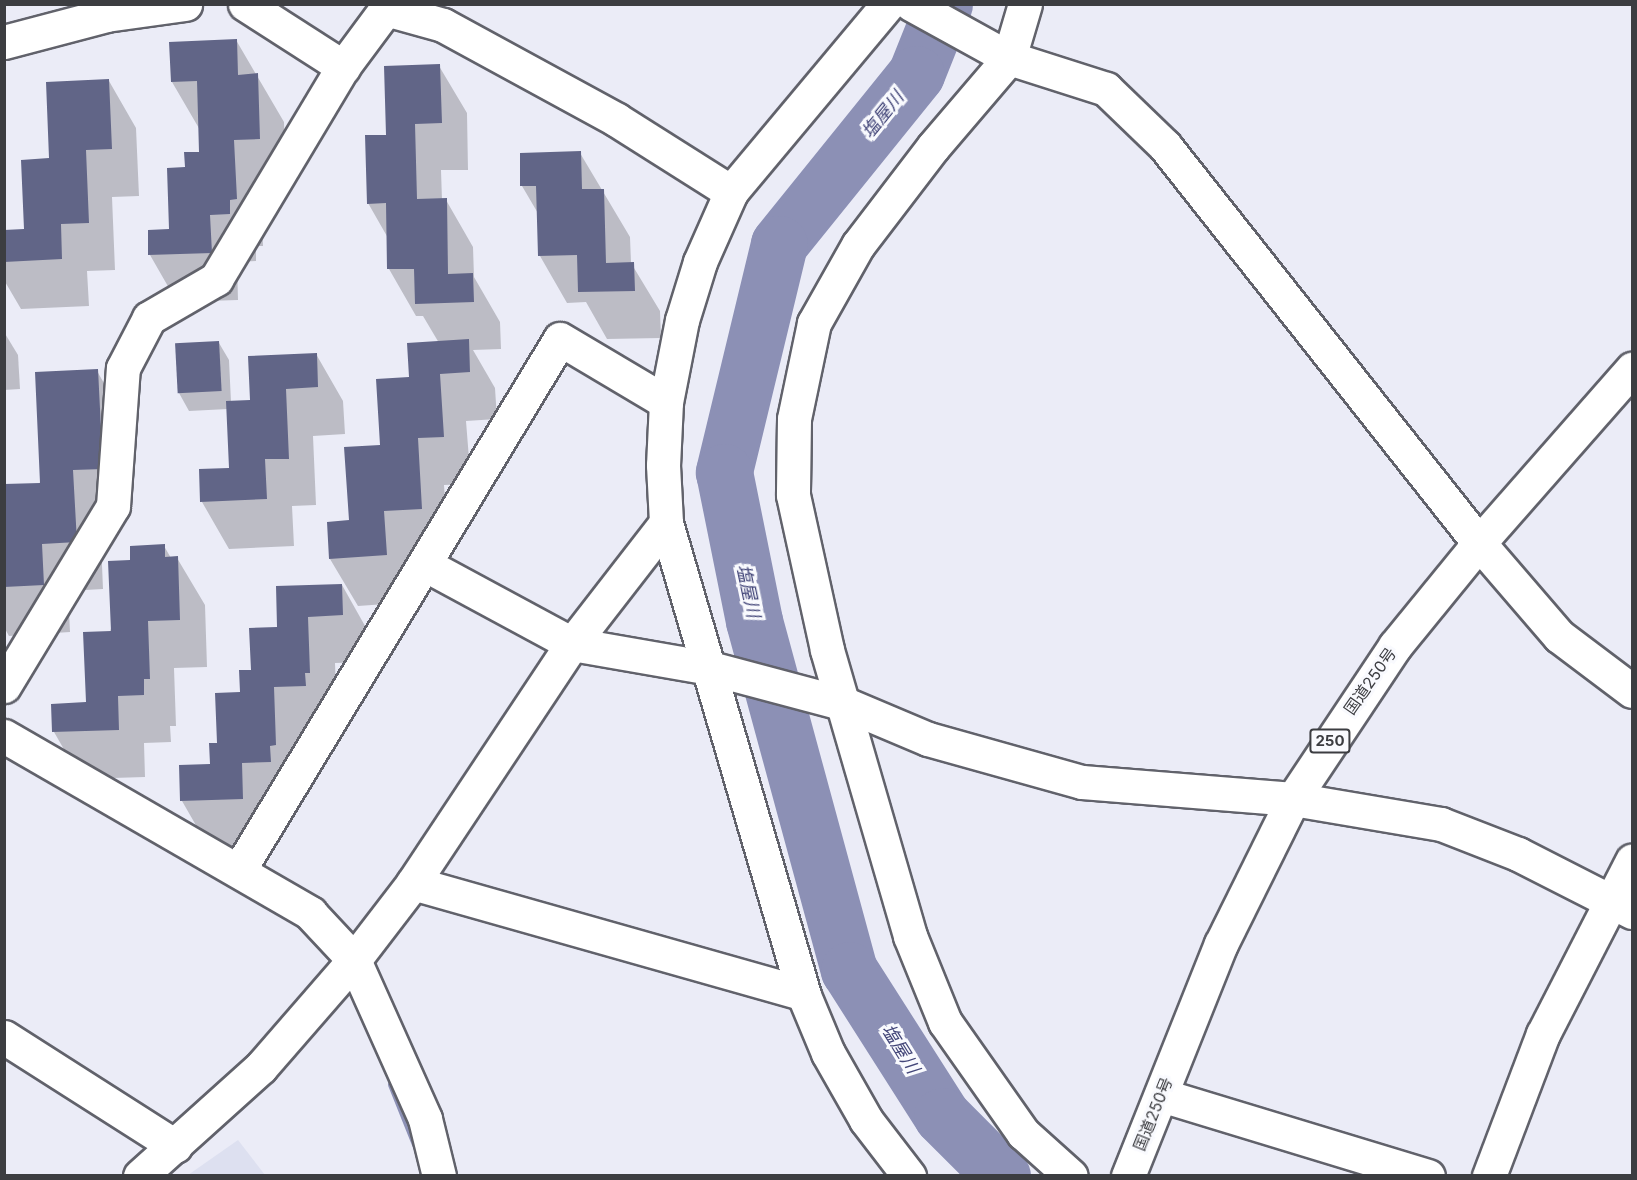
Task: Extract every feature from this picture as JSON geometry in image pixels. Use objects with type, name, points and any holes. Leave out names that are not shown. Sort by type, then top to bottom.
[{"type":"main road","points":[[4,42],[106,15],[184,4]]},
{"type":"main road","points":[[245,4],[343,67]]},
{"type":"main road","points":[[888,4],[731,192],[700,262],[682,320],[666,402],[663,465],[666,524],[710,668],[803,993],[828,1053],[866,1120],[909,1176]]},
{"type":"main road","points":[[910,4],[1010,58],[1106,89],[1165,146],[1479,543],[1559,636],[1632,691]]},
{"type":"main road","points":[[1024,4],[1010,58],[933,147],[858,245],[814,323],[794,419],[793,495],[810,583],[910,936],[945,1022],[1023,1133],[1071,1176]]},
{"type":"main road","points":[[4,686],[113,506],[123,368],[148,318],[216,279],[343,67],[386,9],[443,25],[617,120],[731,192]]},
{"type":"main road","points":[[239,870],[426,566],[560,339],[666,402]]},
{"type":"main road","name":"国道250号","points":[[1128,1176],[1221,944],[1293,799],[1388,655],[1479,543],[1632,369]]},
{"type":"main road","points":[[140,1176],[261,1067],[354,960],[413,883],[572,644],[666,524]]},
{"type":"main road","points":[[426,566],[572,644],[710,668],[845,704],[928,739],[1082,782],[1293,799],[1441,824],[1518,854],[1621,907]]},
{"type":"main road","points":[[4,736],[310,913],[354,960],[425,1119],[439,1176]]},
{"type":"main road","points":[[1489,1176],[1543,1034],[1621,907],[1632,861]]},
{"type":"main road","points":[[413,883],[803,993]]},
{"type":"main road","points":[[4,1037],[175,1146]]},
{"type":"main road","points":[[1161,1095],[1428,1176]]},
{"type":"shaded area","points":[[238,1140],[265,1175],[188,1175]]},
{"type":"building","points":[[237,39],[238,75],[258,73],[260,139],[234,140],[237,199],[230,200],[230,214],[210,215],[212,253],[148,255],[148,230],[169,229],[167,168],[185,167],[184,152],[199,152],[197,81],[171,82],[169,42]]},
{"type":"building","points":[[440,64],[442,123],[415,124],[417,199],[447,198],[448,274],[473,273],[474,302],[415,304],[414,269],[387,269],[386,203],[367,204],[365,135],[386,135],[384,66]]},
{"type":"building","points":[[109,79],[112,149],[86,150],[89,223],[61,224],[62,259],[4,262],[4,230],[24,229],[21,160],[49,158],[46,82]]},
{"type":"building","points":[[581,151],[582,189],[604,189],[606,263],[634,262],[635,291],[578,292],[577,255],[538,256],[536,186],[520,186],[520,153]]},
{"type":"building","points":[[469,339],[470,372],[440,374],[444,437],[418,438],[422,509],[384,511],[387,555],[329,559],[327,522],[349,520],[344,447],[380,445],[376,379],[409,377],[407,343]]},
{"type":"building","points":[[219,341],[222,391],[178,393],[175,343]]},
{"type":"building","points":[[317,353],[318,387],[286,389],[289,459],[265,459],[267,499],[200,502],[199,469],[229,468],[226,401],[250,400],[248,356]]},
{"type":"building","points":[[98,369],[103,469],[73,470],[77,542],[42,544],[44,585],[4,587],[4,484],[40,483],[35,372]]},
{"type":"building","points":[[165,544],[165,557],[178,556],[180,620],[148,621],[150,679],[144,679],[144,695],[118,696],[119,730],[52,732],[51,704],[86,702],[83,632],[111,631],[108,561],[130,560],[130,546]]},
{"type":"building","points":[[342,584],[343,615],[308,617],[310,673],[305,673],[306,686],[274,687],[276,745],[270,746],[271,762],[242,763],[243,799],[180,801],[179,765],[210,764],[209,743],[217,743],[215,693],[240,692],[239,670],[251,670],[249,628],[277,627],[276,586]]},
{"type":"waterway","name":"塩屋川","points":[[944,4],[916,74],[779,244],[724,472],[754,621],[849,970],[942,1116],[1002,1176]]},
{"type":"waterway","points":[[392,1084],[416,1144]]}]
